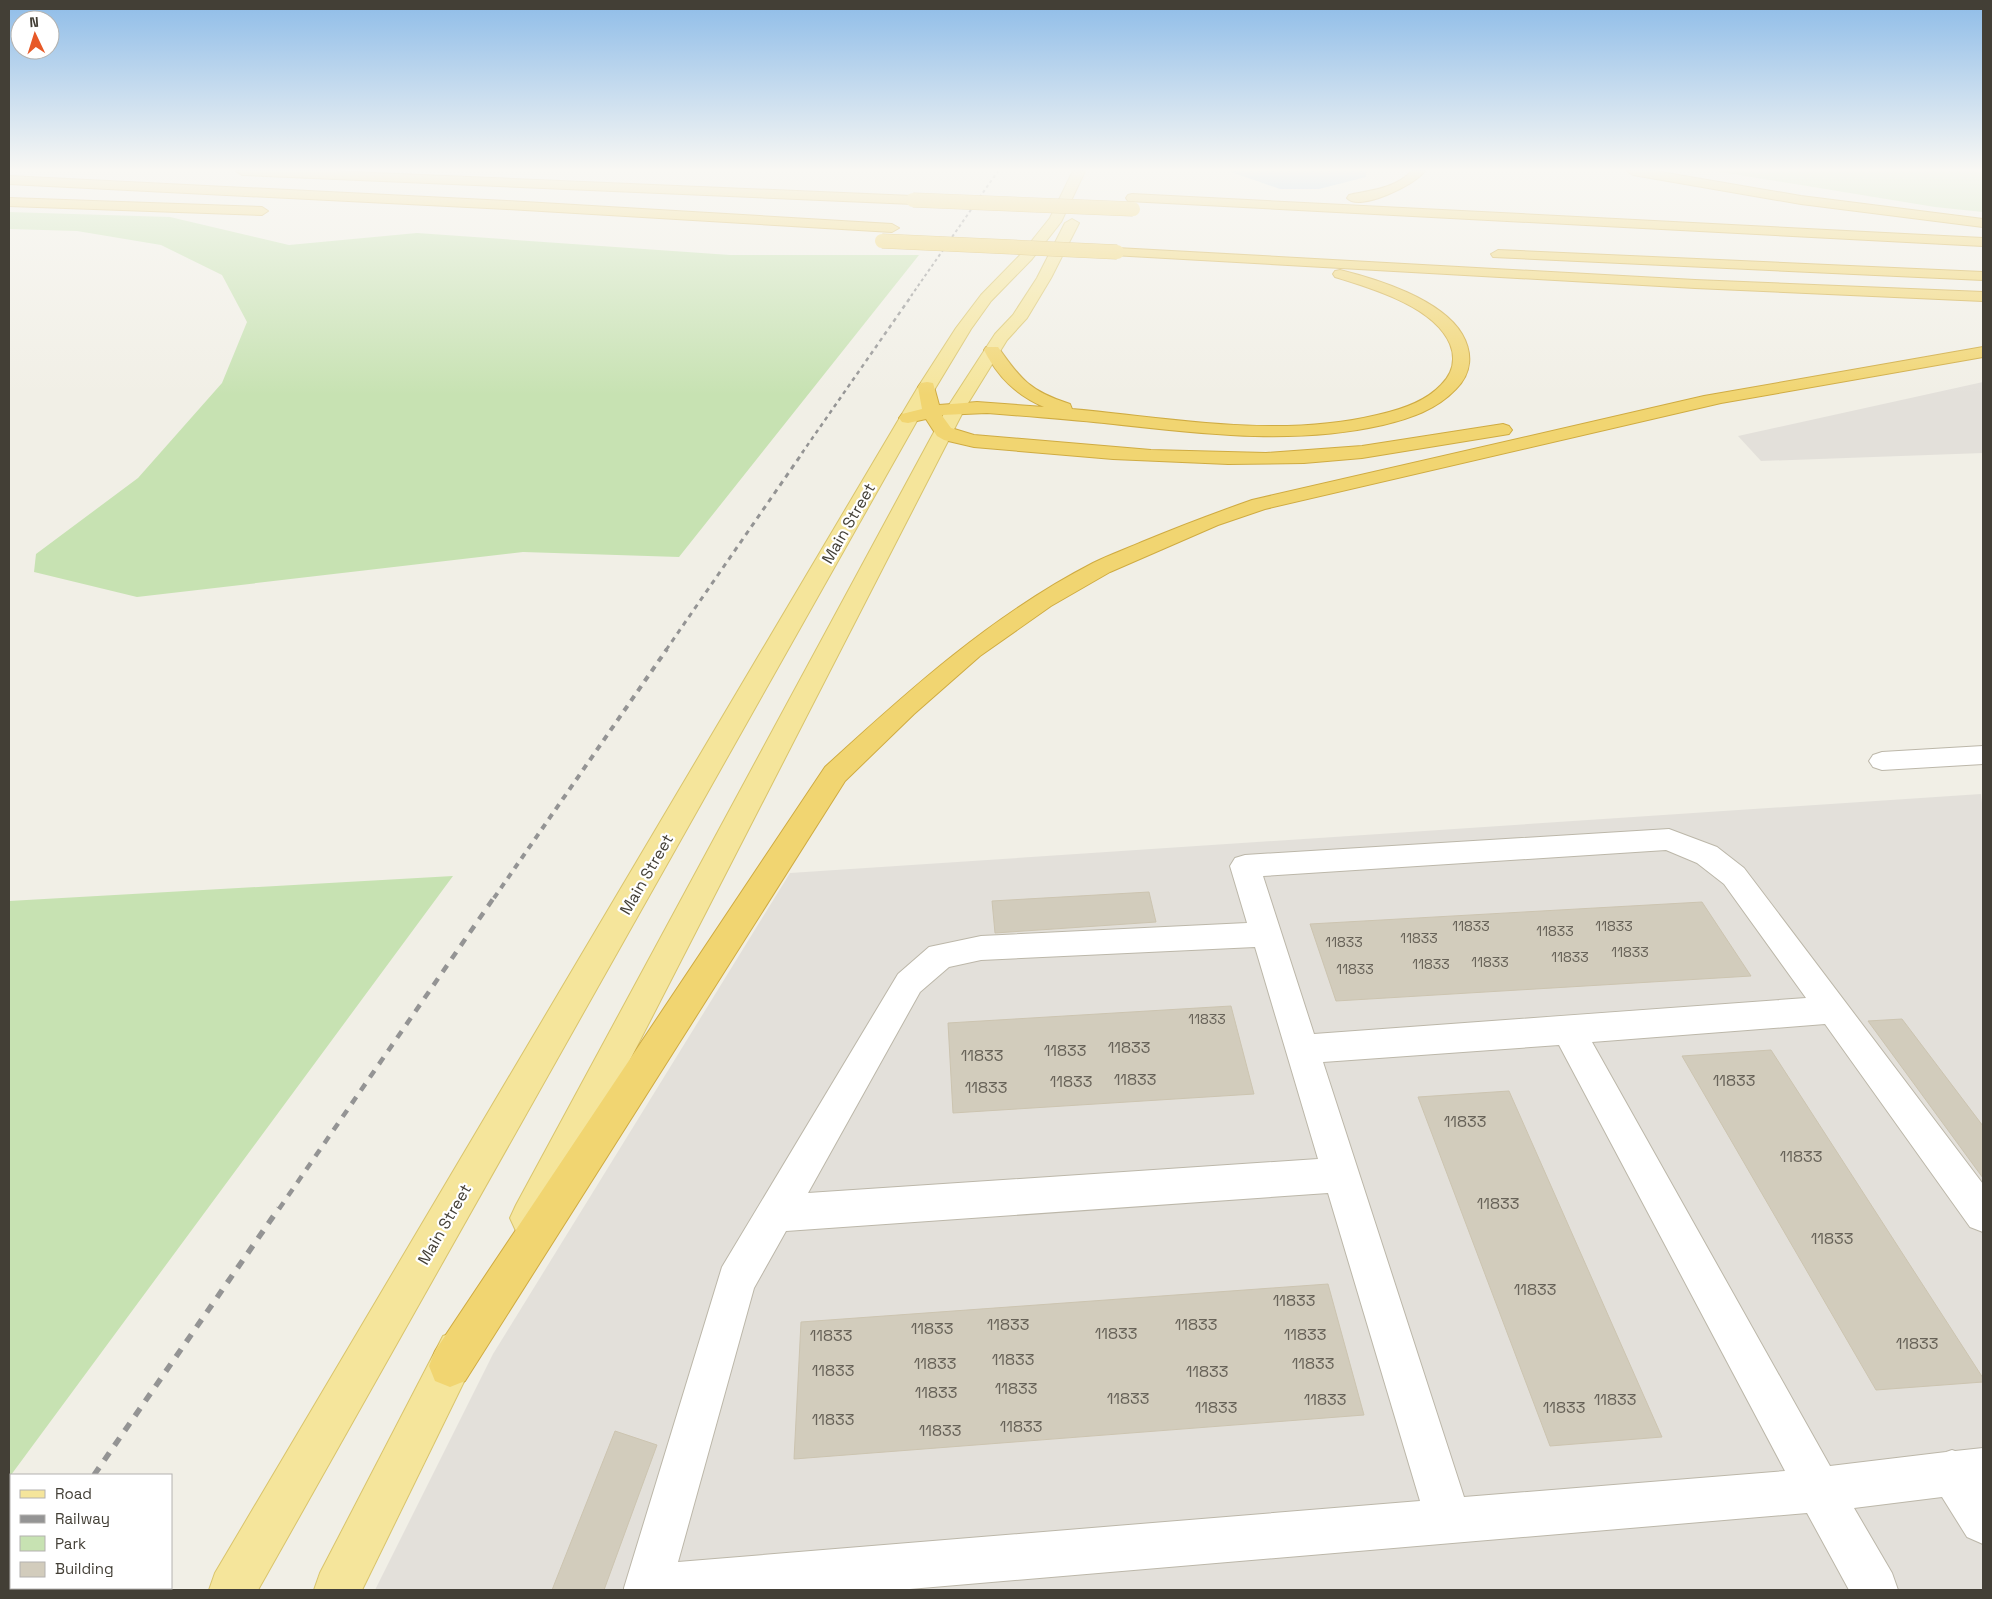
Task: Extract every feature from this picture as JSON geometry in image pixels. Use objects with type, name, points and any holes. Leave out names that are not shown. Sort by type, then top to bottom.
[{"type":"highway","points":[[978,246],[1695,284],[1983,297]]},
{"type":"highway","points":[[1920,246],[1983,249]]},
{"type":"highway","points":[[1480,253],[1983,276]]},
{"type":"highway","points":[[935,418],[1090,415],[1225,429],[1276,432],[1324,430],[1376,422],[1415,410],[1440,396],[1460,374],[1462,352],[1453,333],[1430,312],[1404,297],[1372,283],[1335,272],[1250,259]]},
{"type":"highway","points":[[992,350],[1000,367],[1013,382],[1060,406],[1090,415]]},
{"type":"highway","points":[[927,387],[935,418],[957,438],[1162,457],[1248,458],[1342,454],[1721,398],[1983,352]]},
{"type":"highway","points":[[450,1366],[835,774],[972,651],[1043,601],[1102,567],[1210,521],[1260,504],[1721,398]]},
{"type":"main road","name":"Main Street","points":[[337,1590],[935,418],[927,387],[964,328],[986,298],[1035,246]]},
{"type":"main road","name":"Main Street","points":[[232,1590],[935,418],[1019,318],[1044,278],[1060,246]]},
{"type":"street","points":[[1882,761],[1983,755]]},
{"type":"street","points":[[1450,1521],[1245,866],[1669,839],[1707,855],[1734,876],[1983,1214]]},
{"type":"street","points":[[1266,934],[981,948],[940,956],[909,983],[736,1282],[646,1589],[1819,1490],[1968,1471],[1983,1521]]},
{"type":"street","points":[[1302,1049],[1833,1010]]},
{"type":"street","points":[[1568,1030],[1875,1590]]},
{"type":"street","points":[[776,1213],[1341,1175]]},
{"type":"shaded area","points":[[1983,382],[1983,453],[1761,461],[1738,436]]},
{"type":"shaded area","points":[[1981,794],[1983,812],[1983,1590],[375,1590],[493,1354],[790,873]]},
{"type":"green space","points":[[162,246],[597,246],[730,255],[919,255],[679,557],[523,552],[137,597],[34,572],[36,554],[138,478],[222,383],[247,322],[222,275]]},
{"type":"green space","points":[[453,876],[10,1474],[9,1480],[9,901]]},
{"type":"building","points":[[1149,892],[1156,922],[995,933],[992,901]]},
{"type":"building","points":[[1702,902],[1751,976],[1336,1001],[1310,924]]},
{"type":"building","points":[[1231,1006],[1254,1094],[953,1113],[948,1023]]},
{"type":"building","points":[[1902,1019],[1983,1126],[1983,1178],[1868,1021]]},
{"type":"building","points":[[1771,1050],[1983,1378],[1983,1382],[1876,1390],[1682,1056]]},
{"type":"building","points":[[1509,1091],[1662,1437],[1550,1446],[1418,1097]]},
{"type":"building","points":[[1328,1284],[1364,1415],[794,1459],[801,1322]]},
{"type":"building","points":[[615,1431],[657,1445],[604,1590],[552,1590]]},
{"type":"railway","points":[[911,296],[946,246]]},
{"type":"railway","points":[[802,453],[912,295]]},
{"type":"railway","points":[[666,650],[803,452]]},
{"type":"railway","points":[[494,898],[667,649]]},
{"type":"railway","points":[[279,1209],[495,896]]},
{"type":"railway","points":[[95,1474],[279,1208]]}]
